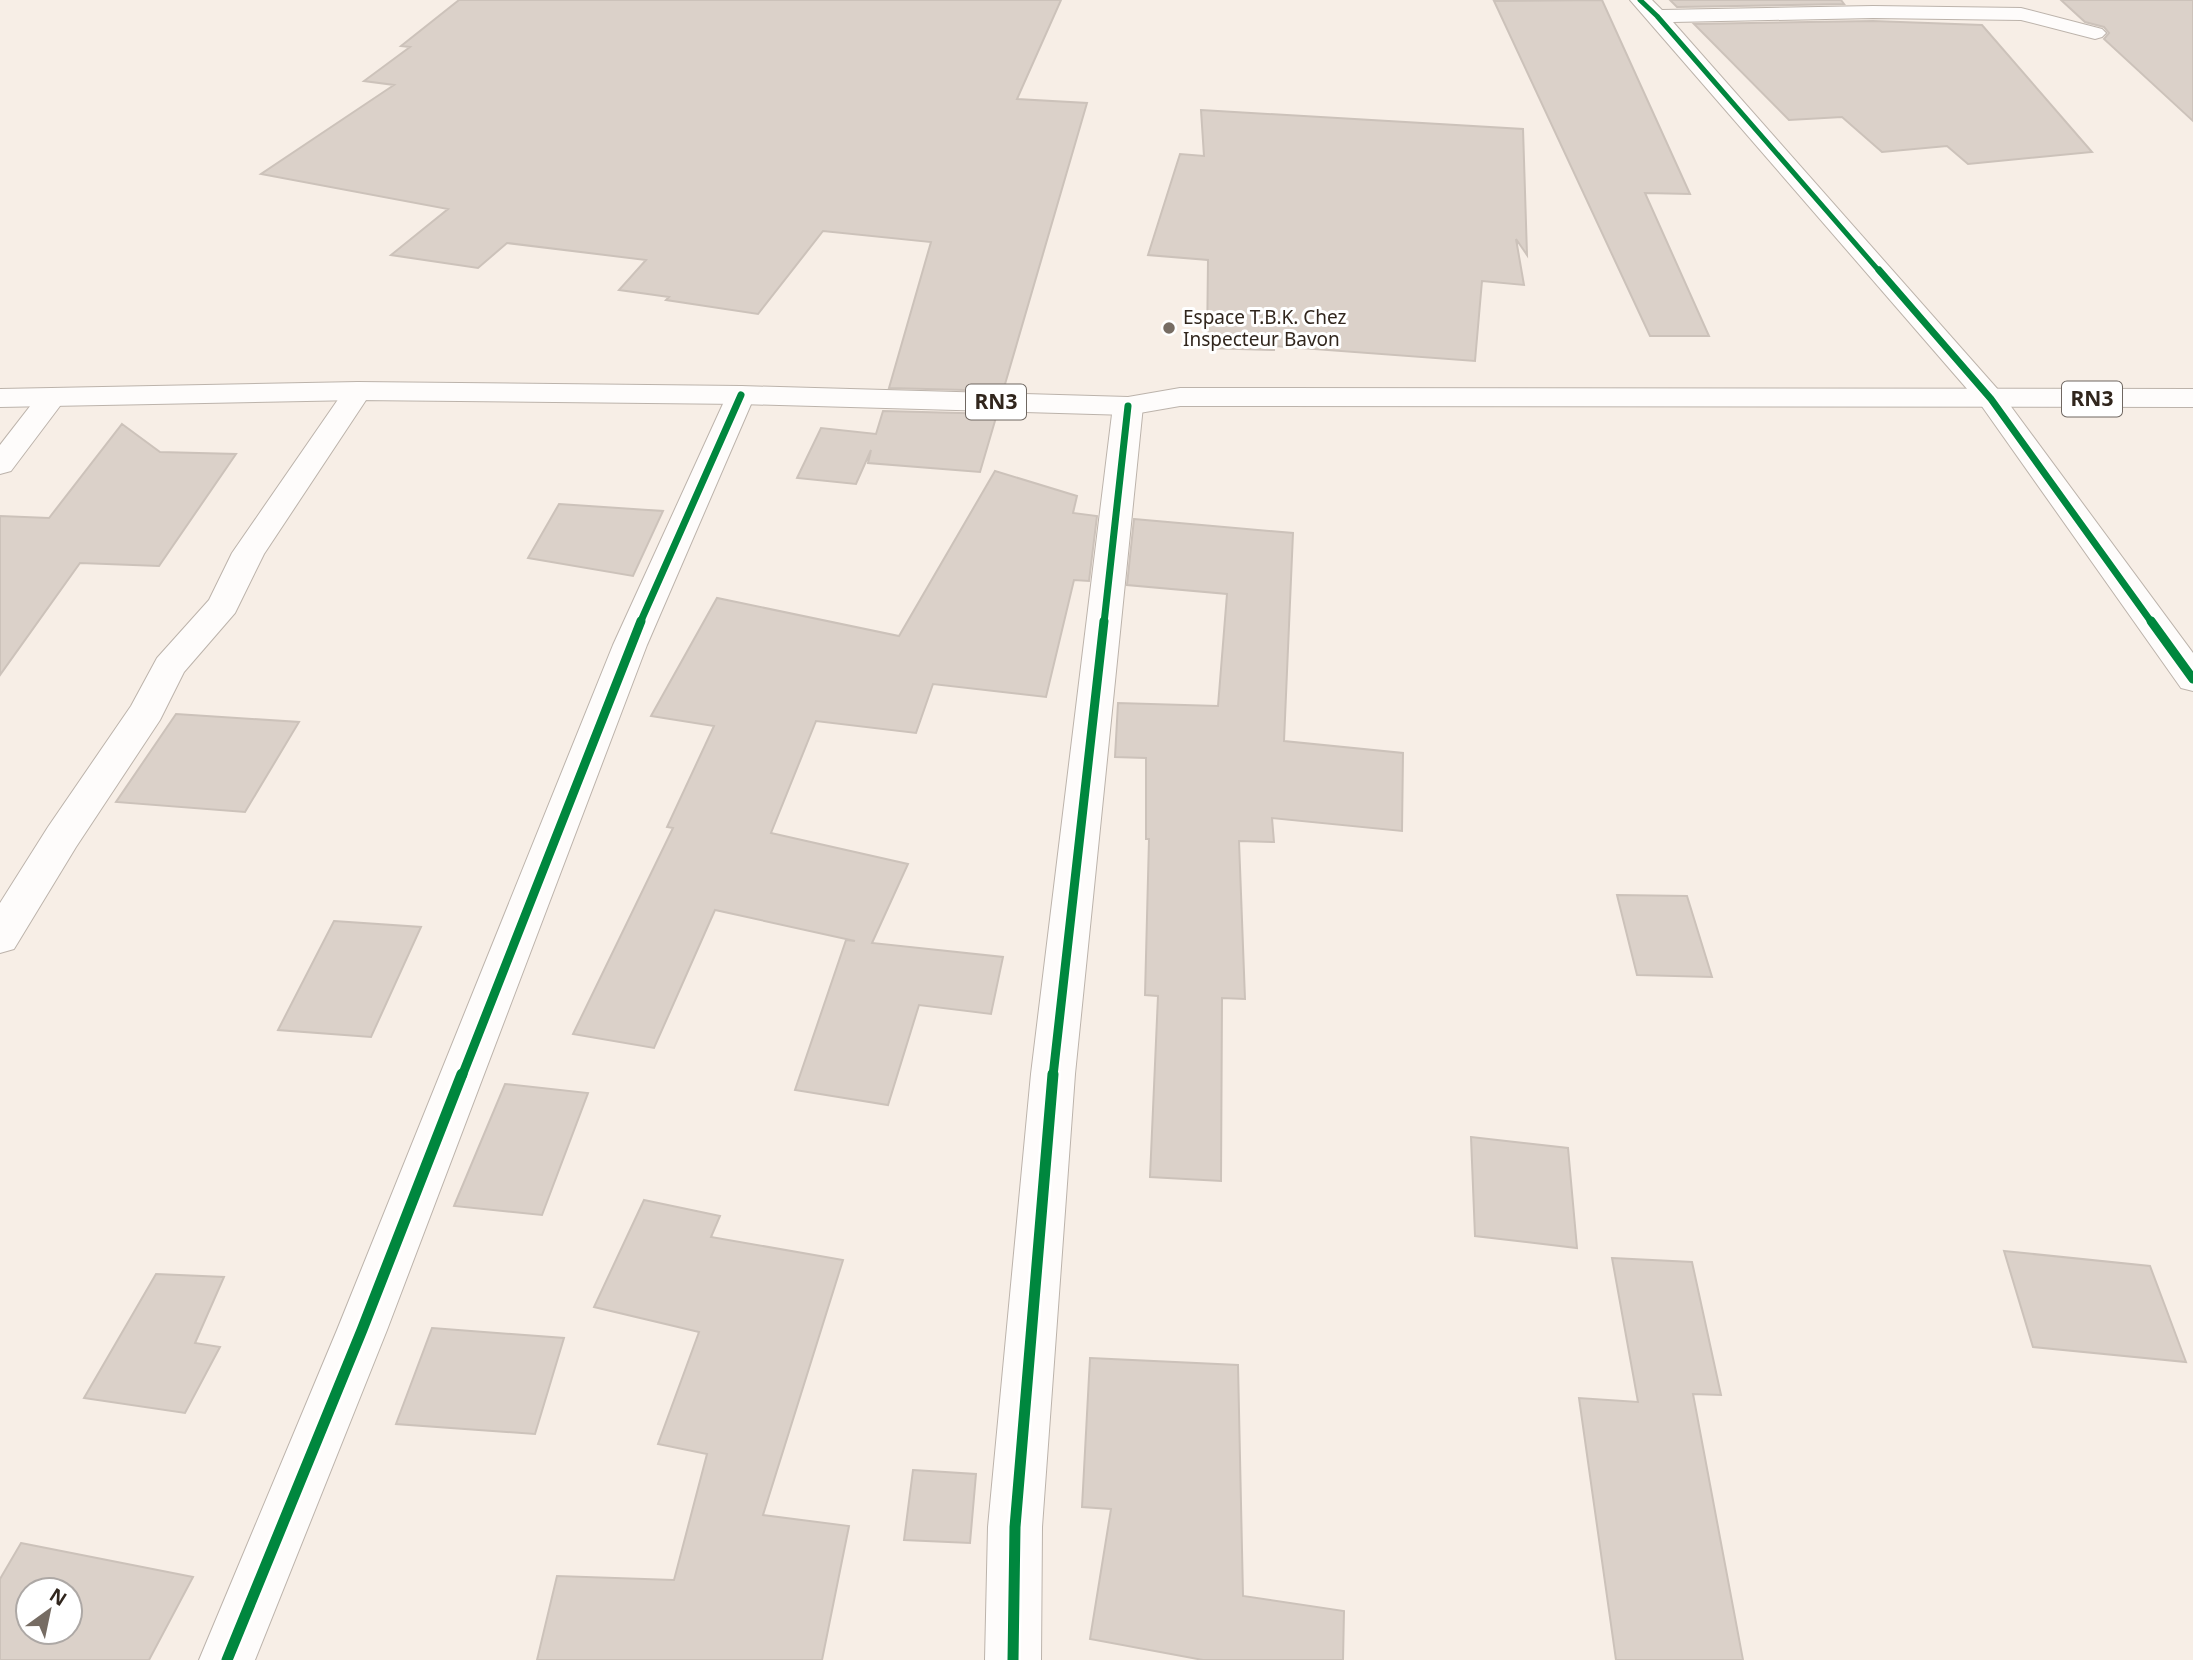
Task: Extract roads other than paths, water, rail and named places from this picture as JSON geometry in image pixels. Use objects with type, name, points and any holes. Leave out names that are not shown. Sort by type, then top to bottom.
[{"type":"main road","points":[[1648,8],[2021,14],[2095,33]]},
{"type":"main road","points":[[1648,8],[1992,399],[2193,679]]},
{"type":"main road","points":[[0,937],[62,837],[147,711],[169,666],[223,605],[248,553],[358,391]]},
{"type":"main road","name":"RN3","points":[[0,398],[358,391],[741,395],[1128,406],[1180,397],[2193,398]]},
{"type":"main road","points":[[227,1660],[362,1330],[630,645],[741,395]]},
{"type":"main road","points":[[0,464],[51,398]]},
{"type":"main road","points":[[1013,1660],[1015,1527],[1053,1074],[1128,406]]},
{"type":"place","name":"Espace T.B.K. Chez Inspecteur Bavon","points":[[1169,328]]}]
